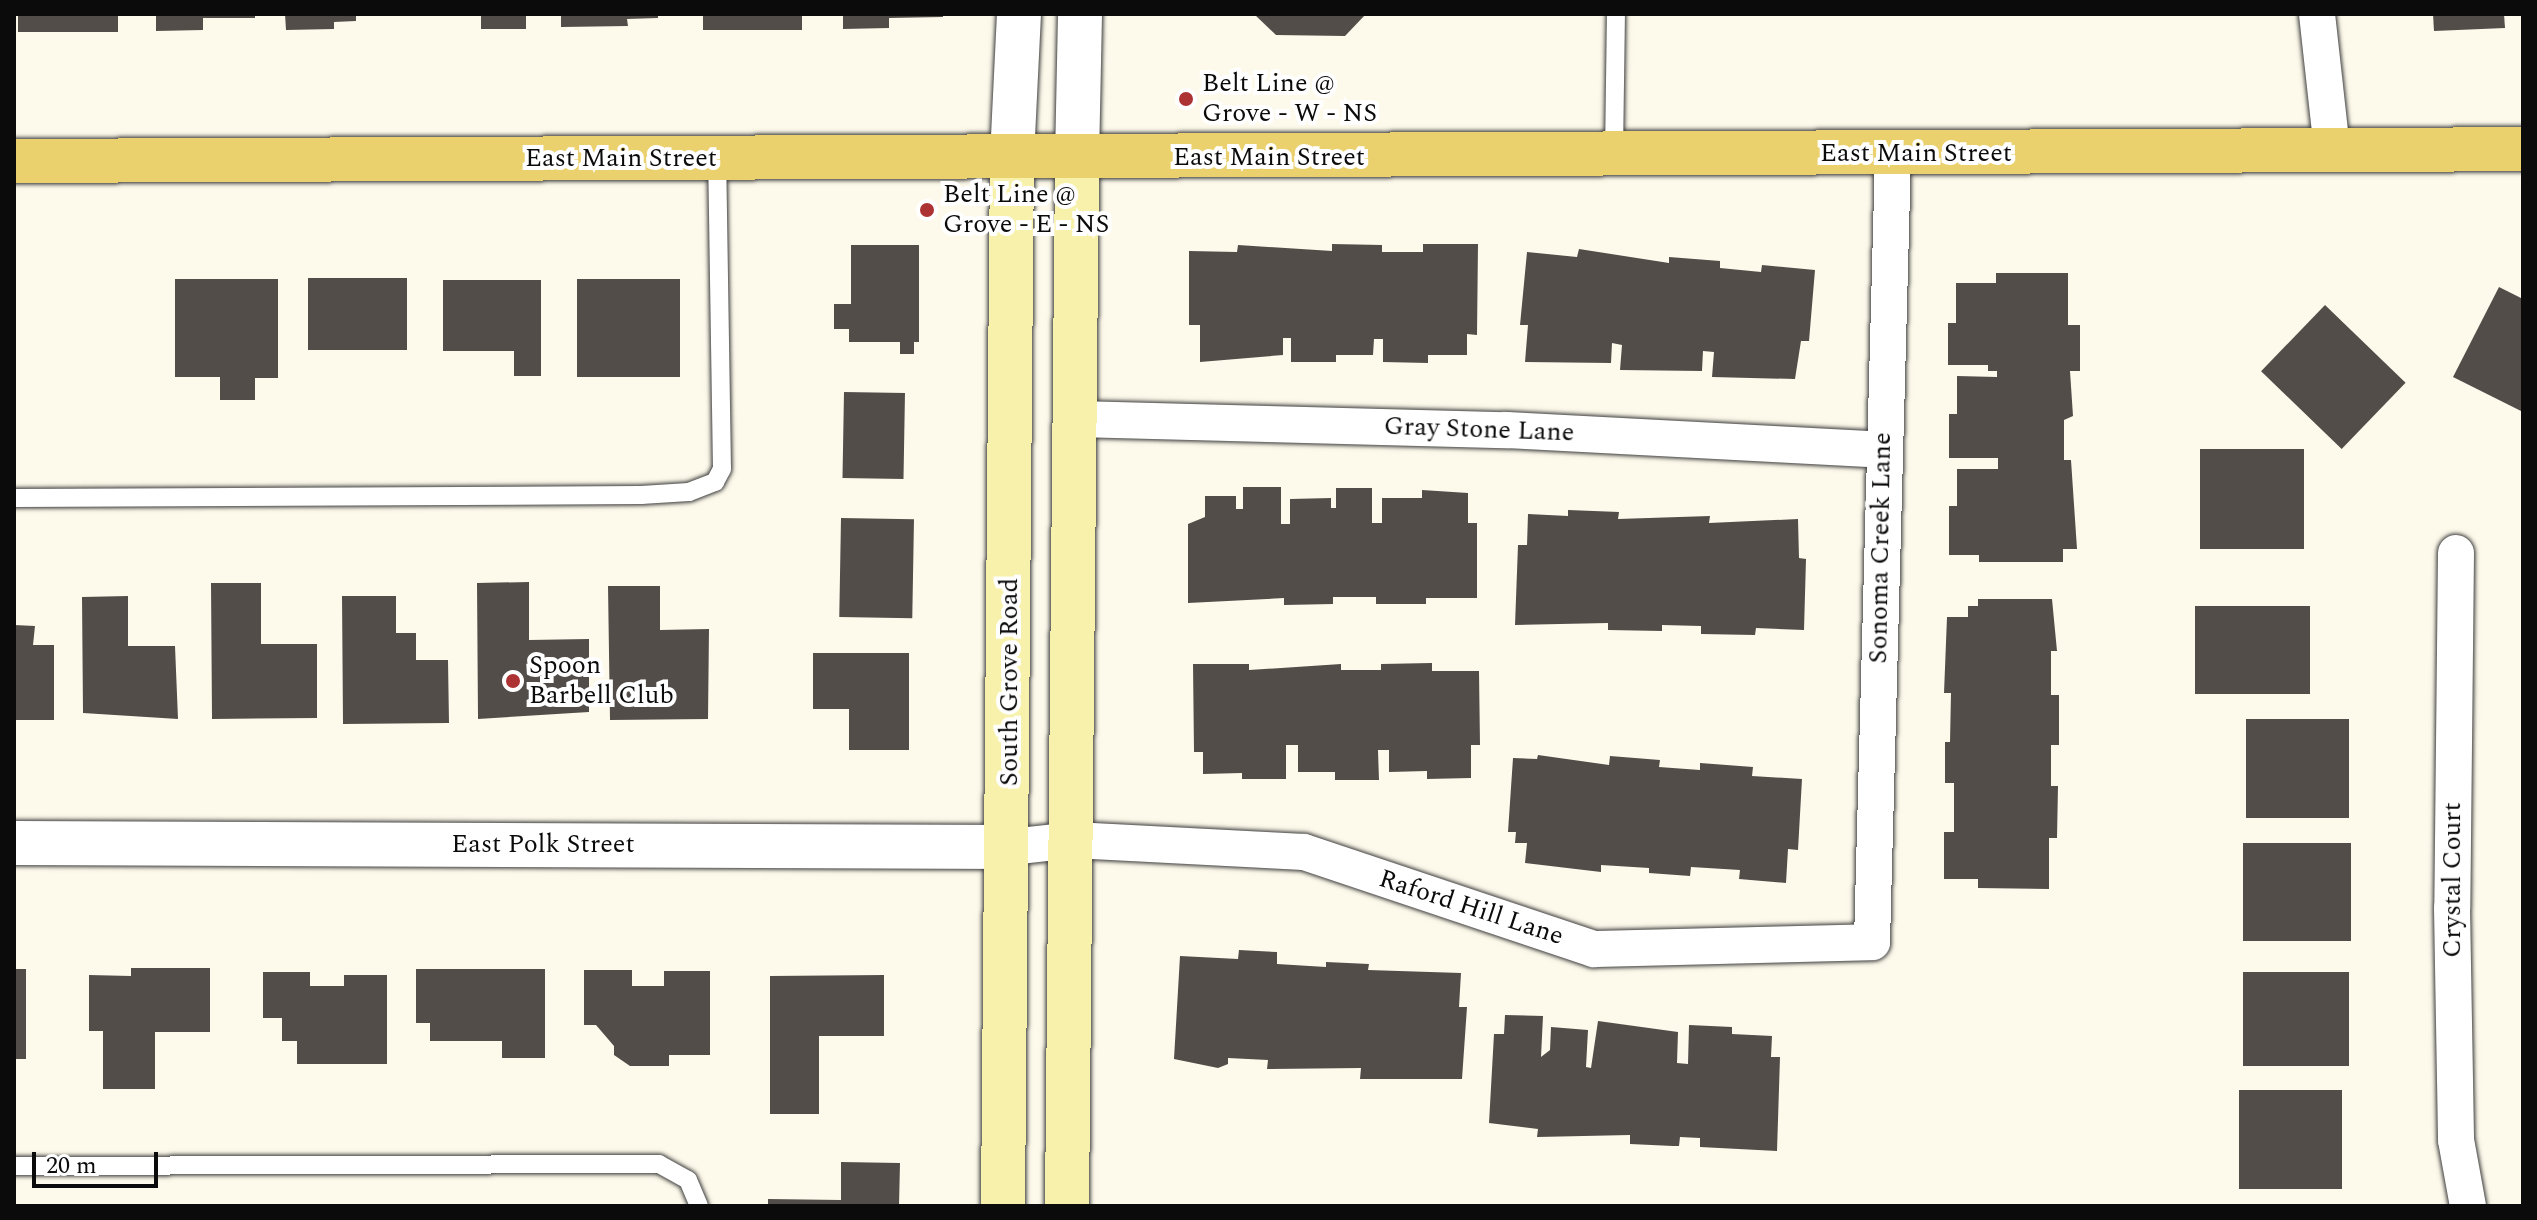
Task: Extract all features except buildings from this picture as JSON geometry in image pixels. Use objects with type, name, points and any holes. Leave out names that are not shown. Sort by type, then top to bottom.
[{"type":"main road","name":"East Main Street","points":[[14,161],[1614,156],[2523,149]]},
{"type":"main road","name":"South Grove Road","points":[[1003,1206],[1010,847],[1012,157]]},
{"type":"main road","points":[[1067,1206],[1073,840],[1077,158]]},
{"type":"street","points":[[1012,157],[1019,14]]},
{"type":"street","points":[[1077,158],[1080,14]]},
{"type":"street","points":[[2317,14],[2332,150]]},
{"type":"street","name":"Sonoma Creek Lane","points":[[1872,942],[1893,154]]},
{"type":"street","name":"Gray Stone Lane","points":[[1076,419],[1506,430],[1883,450]]},
{"type":"street","name":"Crystal Court","points":[[2456,553],[2456,1125],[2468,1206]]},
{"type":"street","name":"East Polk Street","points":[[14,843],[1010,847],[1073,840]]},
{"type":"street","name":"Raford Hill Lane","points":[[1073,840],[1304,852],[1594,949],[1872,942]]},
{"type":"lane","points":[[1614,156],[1616,14]]},
{"type":"lane","points":[[14,498],[641,495],[689,492],[715,482],[722,469],[717,159]]},
{"type":"lane","points":[[14,1166],[659,1164],[688,1180],[699,1206]]},
{"type":"place","name":"Belt Line @ Grove - W - NS","points":[[1186,99]]},
{"type":"place","name":"Belt Line @ Grove - E - NS","points":[[927,210]]},
{"type":"place","name":"Spoon Barbell Club","points":[[513,681]]}]
